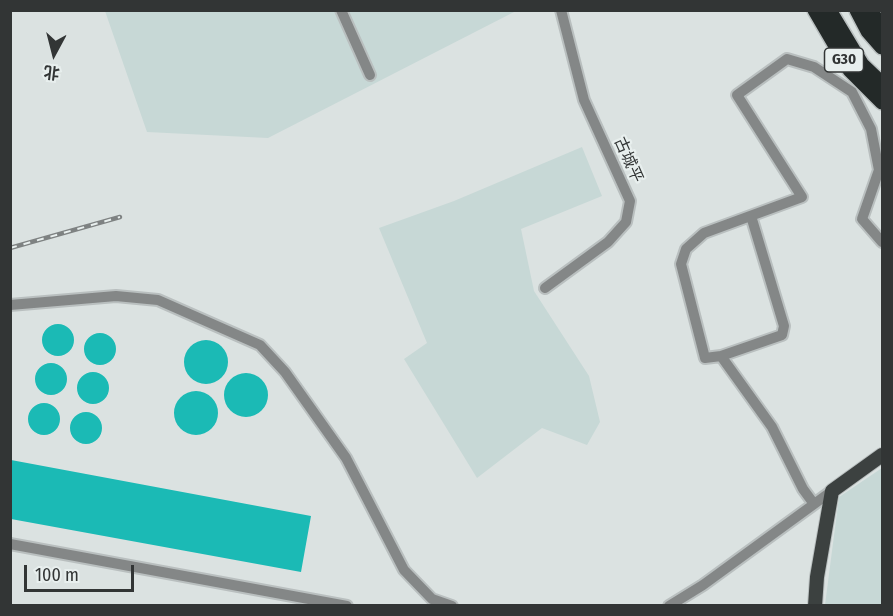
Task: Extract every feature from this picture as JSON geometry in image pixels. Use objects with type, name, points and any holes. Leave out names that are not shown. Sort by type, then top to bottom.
[{"type":"highway","name":"G30","points":[[815,10],[850,70],[882,102]]},
{"type":"highway","name":"G30","points":[[829,10],[862,65],[882,84]]},
{"type":"highway","points":[[857,10],[868,31],[882,47]]},
{"type":"highway","points":[[871,10],[882,32]]},
{"type":"main road","points":[[815,606],[832,491],[882,455]]},
{"type":"street","points":[[340,10],[370,75]]},
{"type":"street","name":"古城平","points":[[545,288],[608,242],[626,222],[630,201],[584,100],[561,10]]},
{"type":"street","points":[[751,216],[783,326],[782,335],[721,356],[705,358],[681,264],[686,249],[704,233],[802,197],[737,95],[787,59],[814,67],[852,92],[867,120],[879,170],[862,219],[882,242]]},
{"type":"street","points":[[10,305],[116,296],[158,300],[260,345],[285,372],[346,458],[404,570],[432,599],[452,606]]},
{"type":"street","points":[[721,356],[772,427],[803,489],[814,504]]},
{"type":"street","points":[[669,606],[702,585],[832,491]]},
{"type":"street","points":[[10,544],[347,606]]},
{"type":"shaded area","points":[[105,11],[516,11],[268,138],[147,132]]},
{"type":"shaded area","points":[[582,147],[602,196],[521,229],[534,291],[589,376],[600,422],[587,445],[542,428],[477,478],[404,359],[427,343],[379,228],[454,201]]},
{"type":"shaded area","points":[[882,468],[882,605],[825,605],[839,497]]},
{"type":"water","points":[[58,324],[69,329],[74,340],[69,351],[58,356],[47,351],[42,340],[47,329]]},
{"type":"water","points":[[100,333],[111,338],[116,349],[111,360],[100,365],[89,360],[84,349],[89,338]]},
{"type":"water","points":[[206,340],[221,347],[228,362],[221,377],[206,384],[191,377],[184,362],[191,347]]},
{"type":"water","points":[[51,363],[62,368],[67,379],[62,390],[51,395],[40,390],[35,379],[40,368]]},
{"type":"water","points":[[93,372],[104,377],[109,388],[104,399],[93,404],[82,399],[77,388],[82,377]]},
{"type":"water","points":[[246,373],[261,380],[268,395],[261,410],[246,417],[231,410],[224,395],[231,380]]},
{"type":"water","points":[[196,391],[211,398],[218,413],[211,428],[196,435],[181,428],[174,413],[181,398]]},
{"type":"water","points":[[44,403],[55,408],[60,419],[55,430],[44,435],[33,430],[28,419],[33,408]]},
{"type":"water","points":[[86,412],[97,417],[102,428],[97,439],[86,444],[75,439],[70,428],[75,417]]},
{"type":"water","points":[[11,460],[311,516],[301,572],[11,519]]},
{"type":"railway","points":[[10,248],[120,217]]}]
